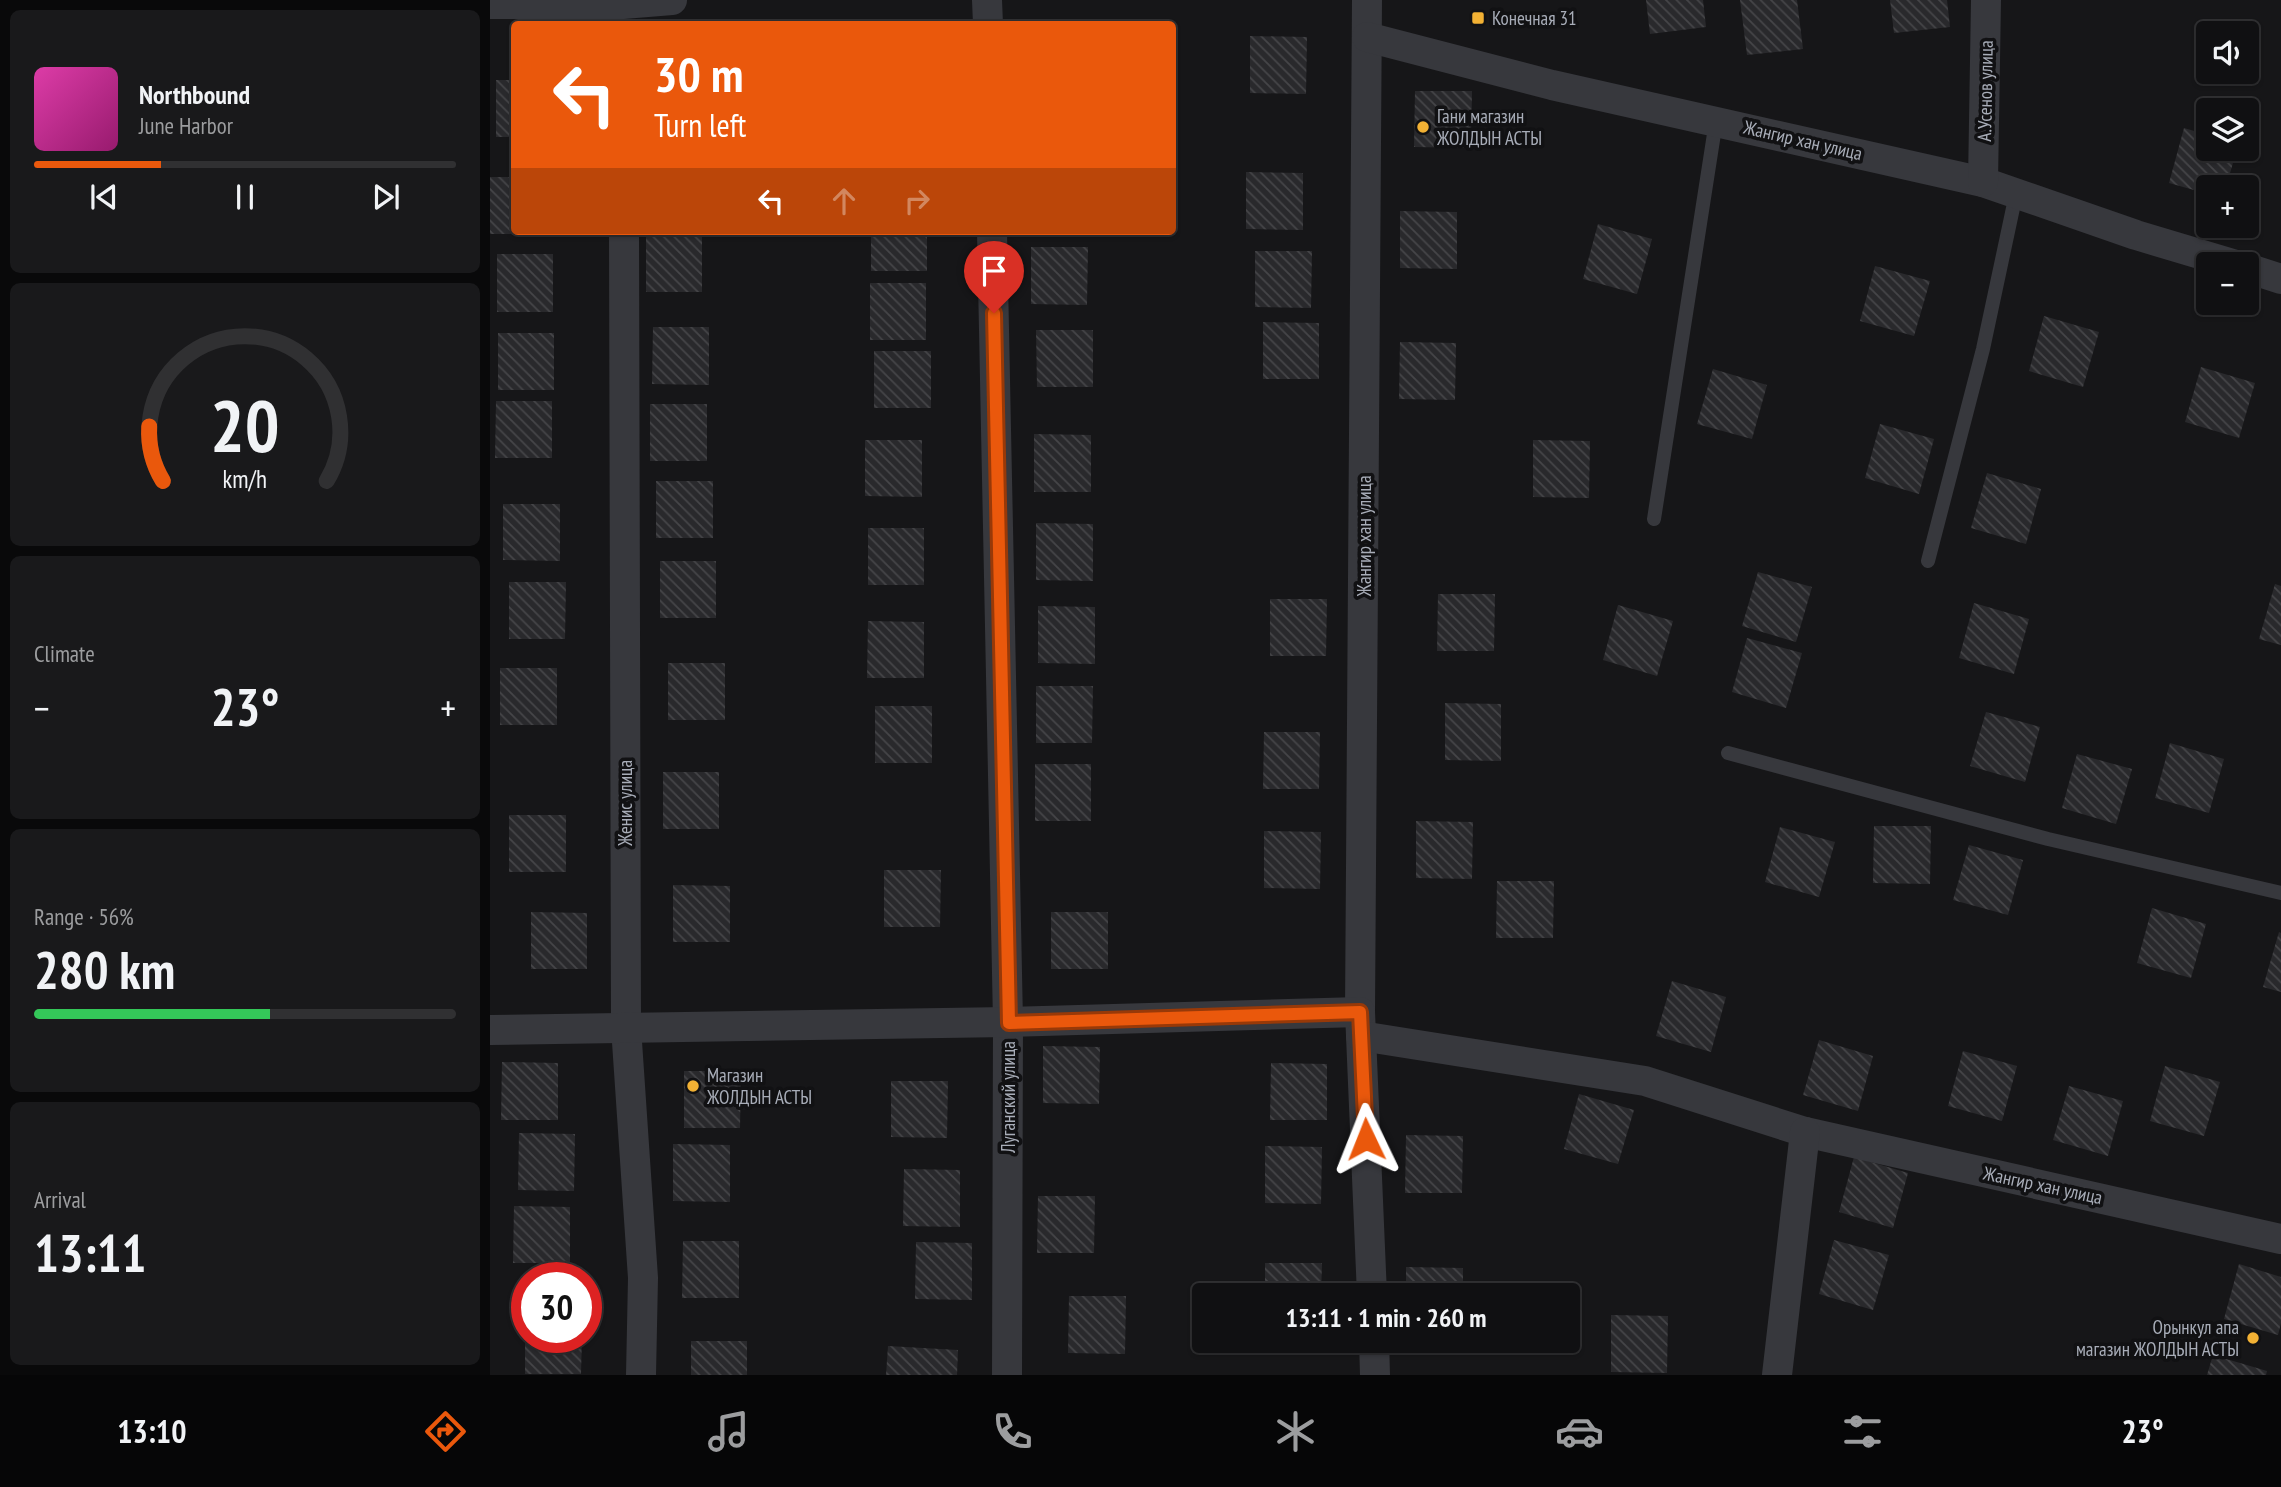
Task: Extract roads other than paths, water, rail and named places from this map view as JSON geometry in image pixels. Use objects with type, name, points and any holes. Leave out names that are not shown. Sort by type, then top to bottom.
[{"type":"street","points":[[490,4],[623,9],[672,0]]},
{"type":"street","points":[[988,0],[988,21]]},
{"type":"street","name":"Жангир хан улица","points":[[1367,0],[1361,1024],[1372,1283]]},
{"type":"street","name":"А.Усенов улица","points":[[1983,182],[1986,0]]},
{"type":"street","name":"Жангир хан улица","points":[[1367,37],[1552,85],[1983,182],[2196,253]]},
{"type":"street","name":"Женис улица","points":[[624,235],[626,1027],[643,1278],[641,1375]]},
{"type":"street","name":"Луганский улица","points":[[992,235],[1009,1023],[1007,1375]]},
{"type":"street","points":[[2259,272],[2281,279]]},
{"type":"street","points":[[490,1030],[1009,1023],[1361,1024]]},
{"type":"street","name":"Жангир хан улица","points":[[1361,1024],[1645,1081],[1805,1132],[2281,1239]]},
{"type":"street","points":[[1777,1375],[1805,1132]]},
{"type":"street","points":[[1374,1353],[1375,1375]]},
{"type":"lane","points":[[1654,519],[1716,121]]},
{"type":"lane","points":[[1928,561],[1983,349],[2016,194]]},
{"type":"lane","points":[[1728,753],[2049,839],[2281,894]]},
{"type":"place","name":"Конечная 31","points":[[1478,18]]},
{"type":"place","name":"Гани магазин ЖОЛДЫН АСТЫ","points":[[1423,127]]},
{"type":"place","name":"Магазин ЖОЛДЫН АСТЫ","points":[[693,1086]]},
{"type":"place","name":"Орынкул апа магазин ЖОЛДЫН АСТЫ","points":[[2253,1338]]}]
